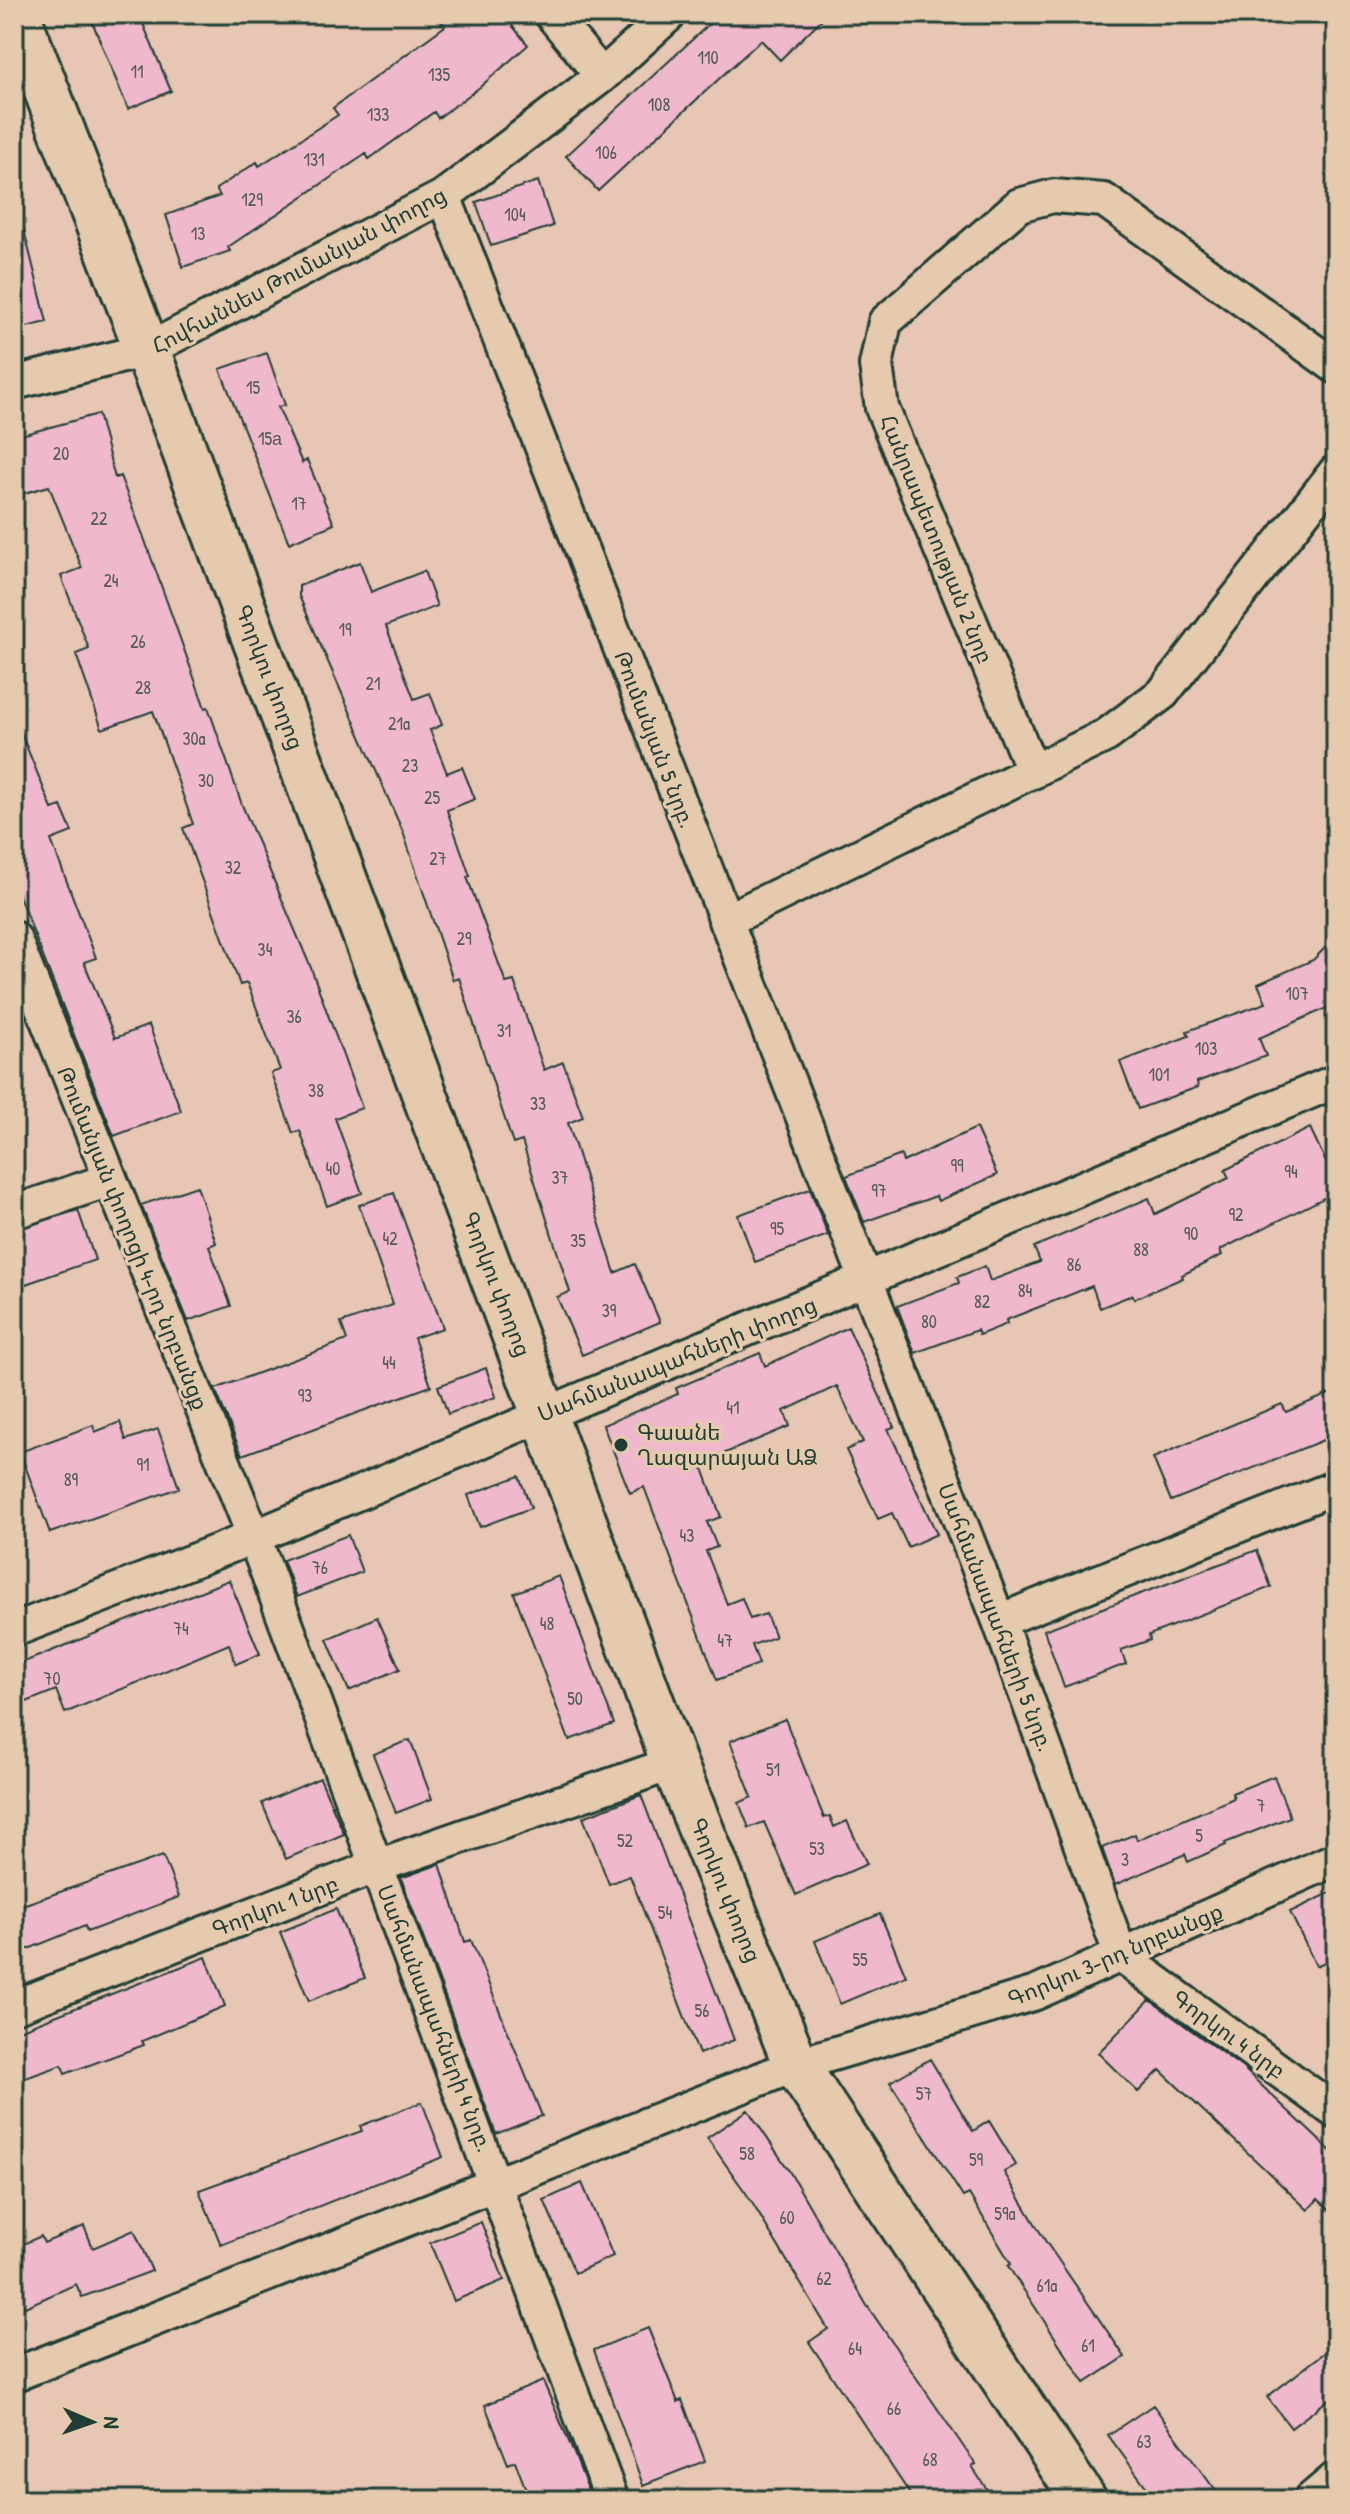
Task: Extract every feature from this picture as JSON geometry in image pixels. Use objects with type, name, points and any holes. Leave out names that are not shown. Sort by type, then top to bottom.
[{"type":"street","name":"Գորկու փողոց","points":[[17,14],[147,350],[674,1763],[796,2065],[1084,2500]]},
{"type":"street","points":[[551,14],[602,76]]},
{"type":"street","name":"Հովհաննես Թումանյան փողոց","points":[[14,383],[147,350],[444,196],[602,76],[670,14]]},
{"type":"street","name":"Թումանյան 5 նրբ.","points":[[444,196],[725,921],[868,1280]]},
{"type":"street","name":"Հանրապետության 2 նրբ","points":[[1033,772],[882,408],[876,365],[885,322],[1019,205],[1053,196],[1104,200],[1336,367]]},
{"type":"street","points":[[725,921],[1107,735],[1163,693],[1336,471]]},
{"type":"street","name":"Թումանյան փողոցի 4-րդ նրբանցք","points":[[14,938],[254,1537]]},
{"type":"street","name":"Սահմանապահների փողոց","points":[[14,1630],[254,1537],[1336,1081]]},
{"type":"street","points":[[14,1212],[109,1180]]},
{"type":"street","name":"Սահմանապահների 5 նրբ.","points":[[868,1280],[999,1621],[1121,1956]]},
{"type":"street","points":[[999,1621],[1336,1487]]},
{"type":"street","name":"Սահմանապահների 4 նրբ.","points":[[254,1537],[498,2185],[612,2500]]},
{"type":"street","name":"Գորկու 1 նրբ","points":[[14,2007],[377,1866],[674,1763]]},
{"type":"street","name":"Գորկու 3-րդ նրբանցք","points":[[14,2375],[796,2065],[1036,1993],[1336,1859]]},
{"type":"street","name":"Գորկու 4 նրբ","points":[[1121,1956],[1336,2112]]},
{"type":"street","points":[[1310,2500],[1336,2478]]},
{"type":"building","points":[[89,14],[139,14],[171,91],[128,109]]},
{"type":"building","points":[[436,14],[503,14],[528,45],[438,118],[434,112],[369,159],[366,154],[228,247],[230,251],[183,267],[166,215],[220,196],[216,189],[257,162],[259,166],[338,115],[333,108],[445,26]]},
{"type":"building","points":[[720,14],[827,14],[780,60],[761,40],[598,191],[566,156]]},
{"type":"building","points":[[538,181],[553,226],[491,246],[476,202]]},
{"type":"building","points":[[23,226],[47,322],[14,330],[14,227]]},
{"type":"building","points":[[267,353],[285,405],[278,407],[302,463],[307,460],[334,524],[289,543],[220,369]]},
{"type":"building","points":[[98,414],[115,478],[120,476],[242,805],[311,968],[362,1108],[335,1118],[362,1193],[327,1206],[300,1131],[293,1133],[271,1073],[280,1070],[247,983],[240,985],[183,828],[193,824],[153,711],[102,729],[76,654],[89,649],[61,576],[82,568],[49,486],[18,495],[14,479],[14,437]]},
{"type":"building","points":[[360,562],[371,592],[424,571],[437,606],[386,626],[414,699],[430,693],[442,725],[430,730],[447,773],[462,767],[475,799],[447,810],[470,876],[467,877],[506,983],[514,981],[544,1070],[563,1062],[583,1117],[568,1123],[615,1273],[635,1264],[660,1322],[582,1355],[557,1297],[570,1292],[522,1141],[513,1144],[459,978],[453,980],[403,832],[299,596],[299,586]]},
{"type":"building","points":[[14,716],[52,809],[61,806],[72,832],[51,840],[96,958],[84,962],[115,1038],[149,1025],[181,1111],[114,1136],[14,883]]},
{"type":"building","points":[[1336,937],[1336,1004],[1259,1038],[1266,1056],[1197,1082],[1198,1087],[1138,1109],[1120,1062],[1189,1036],[1187,1031],[1266,1003],[1258,984],[1313,960]]},
{"type":"building","points":[[976,1128],[997,1175],[938,1201],[936,1196],[864,1222],[846,1176],[901,1155],[903,1162]]},
{"type":"building","points":[[1310,1128],[1336,1183],[1336,1192],[1220,1250],[1222,1255],[1182,1275],[1183,1278],[1134,1299],[1132,1295],[1100,1308],[1092,1286],[1006,1320],[1007,1324],[979,1335],[977,1330],[915,1353],[897,1306],[959,1283],[957,1277],[985,1266],[990,1281],[1040,1262],[1034,1247],[1149,1198],[1155,1214],[1229,1178],[1225,1170]]},
{"type":"building","points":[[197,1186],[216,1243],[209,1246],[231,1306],[188,1321],[141,1205]]},
{"type":"building","points":[[810,1189],[828,1235],[755,1262],[738,1215]]},
{"type":"building","points":[[394,1193],[443,1328],[414,1338],[431,1386],[242,1455],[215,1389],[347,1340],[341,1323],[393,1305],[359,1205]]},
{"type":"building","points":[[78,1210],[95,1260],[14,1288],[14,1230]]},
{"type":"building","points":[[848,1327],[894,1427],[888,1429],[937,1534],[908,1547],[892,1513],[878,1519],[846,1450],[863,1442],[837,1386],[784,1411],[790,1426],[701,1463],[721,1517],[707,1522],[717,1547],[706,1551],[727,1604],[742,1598],[750,1619],[766,1614],[775,1637],[752,1645],[759,1664],[717,1680],[644,1487],[630,1493],[603,1425],[678,1394],[676,1388],[760,1353],[765,1366]]},
{"type":"building","points":[[486,1368],[496,1397],[448,1414],[438,1386]]},
{"type":"building","points":[[1336,1391],[1336,1435],[1171,1501],[1153,1458],[1282,1404],[1286,1412]]},
{"type":"building","points":[[120,1422],[126,1440],[158,1429],[179,1488],[50,1533],[20,1452],[93,1425],[95,1432]]},
{"type":"building","points":[[519,1476],[531,1508],[480,1527],[468,1495]]},
{"type":"building","points":[[348,1535],[362,1572],[297,1597],[283,1560]]},
{"type":"building","points":[[1257,1550],[1271,1587],[1149,1635],[1150,1640],[1121,1650],[1126,1664],[1064,1687],[1044,1630]]},
{"type":"building","points":[[559,1576],[614,1724],[569,1740],[514,1593]]},
{"type":"building","points":[[229,1580],[260,1654],[236,1664],[229,1644],[65,1713],[56,1690],[14,1707],[14,1666]]},
{"type":"building","points":[[377,1617],[400,1669],[349,1691],[327,1639]]},
{"type":"building","points":[[785,1719],[824,1818],[830,1816],[834,1827],[847,1821],[867,1864],[796,1895],[764,1822],[749,1828],[739,1803],[752,1797],[730,1741]]},
{"type":"building","points":[[410,1740],[432,1799],[396,1813],[373,1754]]},
{"type":"building","points":[[1274,1776],[1290,1817],[1225,1843],[1188,1862],[1185,1854],[1115,1885],[1102,1848],[1135,1834],[1137,1840],[1234,1798],[1232,1793]]},
{"type":"building","points":[[320,1778],[344,1834],[286,1859],[262,1803]]},
{"type":"building","points":[[641,1795],[734,2040],[699,2054],[630,1876],[609,1884],[583,1817]]},
{"type":"building","points":[[163,1856],[179,1897],[87,1932],[85,1926],[21,1952],[14,1936],[14,1908]]},
{"type":"building","points":[[440,1864],[465,1942],[471,1940],[542,2116],[496,2134],[401,1878]]},
{"type":"building","points":[[1336,1890],[1336,1957],[1316,1966],[1290,1912]]},
{"type":"building","points":[[336,1909],[365,1978],[309,2001],[280,1932]]},
{"type":"building","points":[[880,1914],[906,1976],[840,2004],[815,1941]]},
{"type":"building","points":[[206,1957],[225,2006],[142,2041],[144,2045],[65,2074],[62,2065],[14,2082],[14,2032]]},
{"type":"building","points":[[1150,2000],[1243,2068],[1336,2156],[1336,2216],[1318,2199],[1308,2210],[1160,2070],[1138,2092],[1098,2053]]},
{"type":"building","points":[[930,2059],[973,2131],[989,2121],[1016,2165],[1004,2172],[1046,2242],[1125,2357],[1085,2383],[1008,2266],[1011,2264],[969,2194],[963,2197],[890,2082]]},
{"type":"building","points":[[422,2102],[443,2157],[221,2245],[199,2190],[362,2131],[360,2126]]},
{"type":"building","points":[[748,2110],[788,2169],[866,2304],[976,2465],[972,2467],[994,2500],[914,2500],[809,2342],[828,2329],[748,2196],[707,2138]]},
{"type":"building","points":[[582,2183],[613,2256],[575,2273],[544,2200]]},
{"type":"building","points":[[481,2222],[504,2280],[454,2301],[430,2243]]},
{"type":"building","points":[[84,2226],[93,2248],[134,2230],[152,2271],[82,2297],[76,2284],[14,2312],[14,2248],[41,2236],[44,2243]]},
{"type":"building","points":[[648,2328],[678,2402],[682,2400],[705,2461],[643,2485],[594,2350]]},
{"type":"building","points":[[1336,2344],[1336,2394],[1291,2428],[1267,2397]]},
{"type":"building","points":[[543,2381],[592,2500],[530,2500],[515,2461],[508,2464],[485,2405]]},
{"type":"building","points":[[1153,2405],[1215,2490],[1199,2500],[1156,2500],[1108,2435]]},
{"type":"place","name":"Գաանե Ղազարայան ԱՁ","points":[[621,1445]]}]
